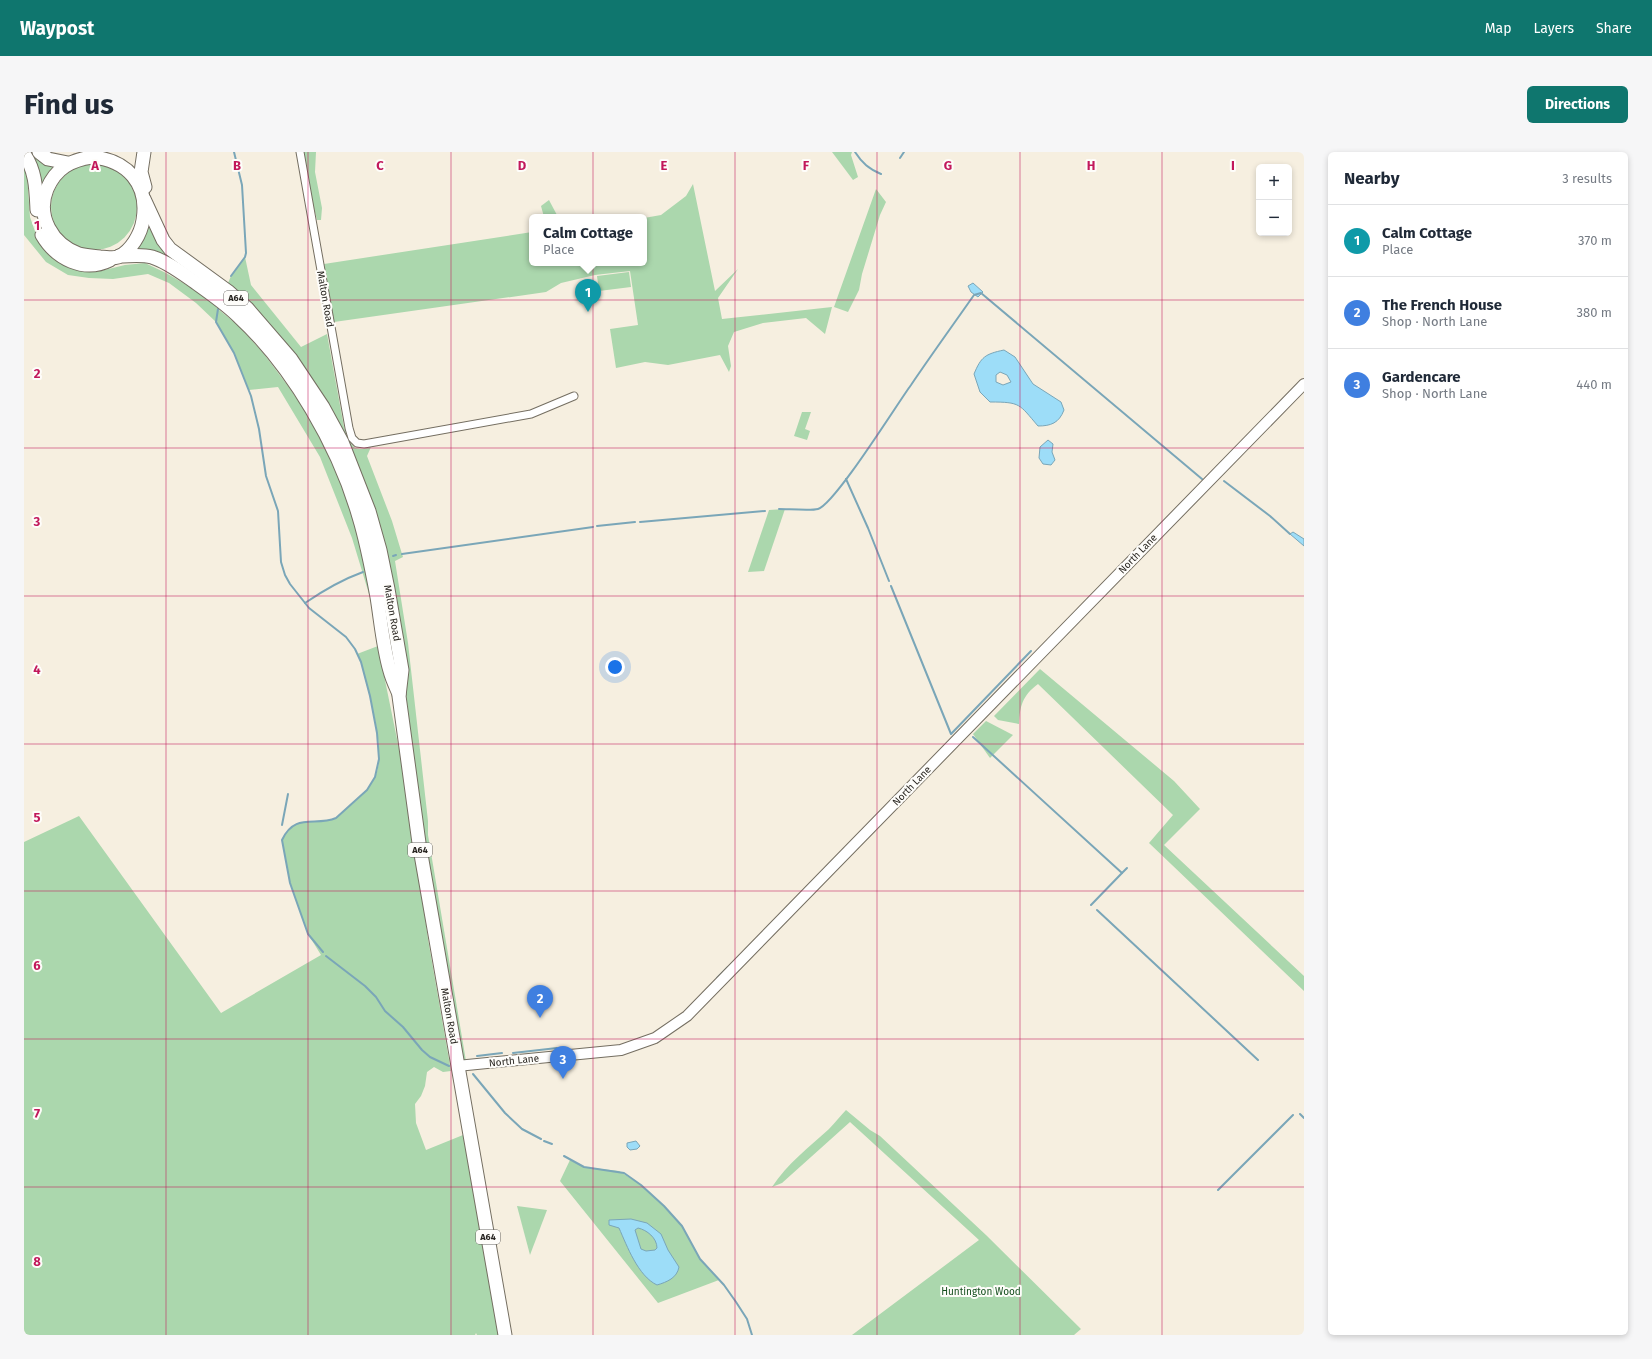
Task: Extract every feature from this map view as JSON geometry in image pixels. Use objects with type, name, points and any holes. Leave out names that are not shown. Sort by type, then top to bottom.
[{"type":"highway","points":[[39,152],[48,158],[72,161],[92,157],[108,159],[117,162],[135,178],[144,199],[144,213],[138,235],[134,242],[116,257],[89,256],[70,250],[55,238],[46,224],[43,205],[45,195],[55,175],[72,161],[89,152]]},
{"type":"highway","points":[[135,178],[133,167],[136,152]]},
{"type":"highway","name":"A64","points":[[144,152],[141,172],[150,212]]},
{"type":"highway","name":"A64","points":[[24,154],[30,164],[36,182],[37,215],[43,236],[64,258],[83,265],[101,264],[116,257],[144,256],[153,258],[164,262],[220,300],[240,317],[262,342],[291,379],[337,444]]},
{"type":"highway","name":"A64","points":[[144,199],[163,240],[170,249],[234,296],[247,308],[280,345],[303,374],[337,444]]},
{"type":"highway","name":"Malton Road","points":[[337,444],[369,555],[390,672],[399,696],[419,843],[505,1335]]},
{"type":"street","name":"Malton Road","points":[[300,152],[349,428],[352,438],[357,443],[364,444],[531,414],[574,396]]},
{"type":"street","name":"North Lane","points":[[457,1066],[621,1050],[655,1038],[687,1016],[1304,384]]},
{"type":"green space","points":[[30,152],[39,159],[58,167],[43,191]]},
{"type":"green space","points":[[304,152],[316,152],[315,172],[322,208],[321,220],[317,220],[308,185]]},
{"type":"green space","points":[[832,152],[852,152],[851,155],[858,177],[853,180]]},
{"type":"green space","points":[[94,164],[102,165],[118,171],[130,183],[136,199],[136,215],[130,231],[118,243],[102,249],[94,250],[86,249],[70,243],[58,231],[52,215],[51,207],[52,199],[58,183],[70,171],[86,165]]},
{"type":"green space","points":[[24,167],[27,174],[30,217],[38,240],[53,258],[74,269],[96,272],[125,265],[145,263],[166,273],[209,298],[218,309],[239,326],[264,354],[315,425],[338,471],[355,519],[376,617],[352,538],[320,457],[278,387],[249,390],[234,353],[216,322],[196,303],[169,283],[148,274],[113,279],[68,275],[46,262],[24,235]]},
{"type":"green space","points":[[693,184],[715,291],[738,269],[718,298],[722,319],[832,307],[825,334],[806,318],[763,323],[734,332],[728,346],[731,366],[729,372],[720,355],[668,365],[645,362],[616,368],[610,329],[638,325],[630,271],[595,275],[561,283],[546,292],[334,322],[324,264],[529,232],[529,266],[647,266],[647,217],[661,215],[686,196]]},
{"type":"green space","points":[[876,189],[886,202],[880,215],[862,274],[859,290],[848,312],[834,307]]},
{"type":"green space","points":[[549,200],[556,214],[543,214],[541,206]]},
{"type":"green space","points":[[146,221],[161,245],[180,265],[131,251]]},
{"type":"green space","points":[[245,257],[251,285],[301,347],[327,334],[344,427],[349,441],[355,448],[363,449],[371,447],[367,456],[392,521],[403,557],[395,561],[408,643],[428,821],[428,835],[466,1061],[460,1062],[422,830],[400,644],[386,552],[258,313],[228,283],[231,276]]},
{"type":"green space","points":[[629,272],[631,287],[599,291],[597,276]]},
{"type":"green space","points":[[802,412],[811,412],[805,429],[810,431],[807,440],[794,436]]},
{"type":"green space","points":[[785,509],[764,571],[748,572],[769,510]]},
{"type":"green space","points":[[378,646],[406,783],[428,939],[451,1071],[443,1072],[434,1067],[427,1072],[425,1086],[421,1096],[415,1104],[416,1123],[426,1150],[463,1135],[499,1335],[477,1335],[476,1333],[475,1335],[24,1335],[24,842],[79,816],[221,1013],[321,955],[308,934],[290,883],[282,840],[287,831],[299,823],[336,818],[362,795],[374,779],[378,767],[378,738],[372,705],[361,662],[357,654]]},
{"type":"green space","points":[[1040,669],[1174,781],[1200,809],[1164,845],[1304,976],[1304,991],[1149,843],[1173,815],[1038,684],[1025,697],[1021,707],[1019,724],[998,720],[994,716]]},
{"type":"green space","points":[[986,721],[1013,735],[990,758],[973,734]]},
{"type":"green space","name":"Huntington Wood","points":[[846,1110],[870,1130],[880,1136],[986,1235],[1081,1329],[1074,1335],[852,1335],[979,1240],[850,1122],[782,1183],[772,1187],[791,1163],[829,1129]]},
{"type":"green space","points":[[570,1160],[584,1167],[619,1171],[641,1185],[664,1206],[682,1226],[700,1259],[719,1280],[658,1303],[560,1181]]},
{"type":"green space","points":[[517,1206],[547,1210],[530,1255]]},
{"type":"water","points":[[973,283],[983,292],[978,297],[971,292],[968,286]]},
{"type":"water","points":[[1004,350],[1015,357],[1033,384],[1061,402],[1064,410],[1057,421],[1051,424],[1038,426],[1023,409],[1018,406],[1008,403],[990,402],[980,392],[974,374],[984,357]],"holes":[[[1000,372],[1007,375],[1011,382],[1003,385],[996,382],[996,375]]]},
{"type":"water","points":[[1048,440],[1053,444],[1052,452],[1055,460],[1051,465],[1043,464],[1039,458],[1040,447]]},
{"type":"water","points":[[1293,532],[1304,539],[1304,546],[1290,534]]},
{"type":"water","points":[[636,1141],[640,1146],[637,1149],[630,1150],[627,1147],[627,1143]]},
{"type":"water","points":[[631,1219],[647,1223],[661,1234],[668,1250],[679,1267],[674,1277],[657,1285],[650,1281],[634,1260],[619,1228],[609,1225],[609,1220]],"holes":[[[638,1228],[653,1238],[657,1244],[657,1248],[655,1250],[646,1251],[641,1249],[635,1230]]]},
{"type":"waterway","points":[[231,276],[245,257],[246,253],[242,185],[234,152]]},
{"type":"waterway","points":[[855,152],[866,165],[881,174]]},
{"type":"waterway","points":[[900,158],[904,152]]},
{"type":"waterway","points":[[779,509],[815,510],[826,503],[838,490],[866,452],[974,295],[981,293],[1202,479]]},
{"type":"waterway","points":[[218,309],[216,322],[234,353],[251,396],[259,429],[266,476],[278,511],[281,562],[285,575],[290,584],[309,608],[346,637],[355,649],[361,662],[370,696],[377,733],[379,759],[375,777],[367,790],[336,818],[299,823],[287,831],[282,840],[290,883],[308,934],[323,952]]},
{"type":"waterway","points":[[846,479],[868,528],[889,581]]},
{"type":"waterway","points":[[1224,481],[1270,516],[1290,534]]},
{"type":"waterway","points":[[640,522],[765,511]]},
{"type":"waterway","points":[[597,526],[635,522]]},
{"type":"waterway","points":[[402,554],[593,527]]},
{"type":"waterway","points":[[305,603],[347,578],[363,572]]},
{"type":"waterway","points":[[891,586],[951,734],[1031,651]]},
{"type":"waterway","points":[[973,737],[1122,873],[1091,905]]},
{"type":"waterway","points":[[282,825],[288,794]]},
{"type":"waterway","points":[[1122,873],[1127,868]]},
{"type":"waterway","points":[[1097,910],[1258,1060]]},
{"type":"waterway","points":[[326,956],[365,986],[376,997],[385,1011],[403,1027],[422,1050],[430,1057],[449,1066]]},
{"type":"waterway","points":[[717,978],[728,967]]},
{"type":"waterway","points":[[513,1053],[557,1048]]},
{"type":"waterway","points":[[477,1056],[502,1053]]},
{"type":"waterway","points":[[473,1074],[505,1113],[522,1129],[541,1139]]},
{"type":"waterway","points":[[1300,1114],[1304,1118]]},
{"type":"waterway","points":[[1218,1190],[1293,1115]]},
{"type":"waterway","points":[[544,1141],[552,1144]]},
{"type":"waterway","points":[[564,1156],[584,1167],[624,1173],[641,1185],[664,1206],[682,1226],[700,1259],[724,1285],[736,1302],[747,1319],[752,1335]]},
{"type":"place","name":"Calm Cottage","points":[[588,312]]},
{"type":"place","name":"The French House","points":[[540,1018]]},
{"type":"place","name":"Gardencare","points":[[563,1079]]}]
